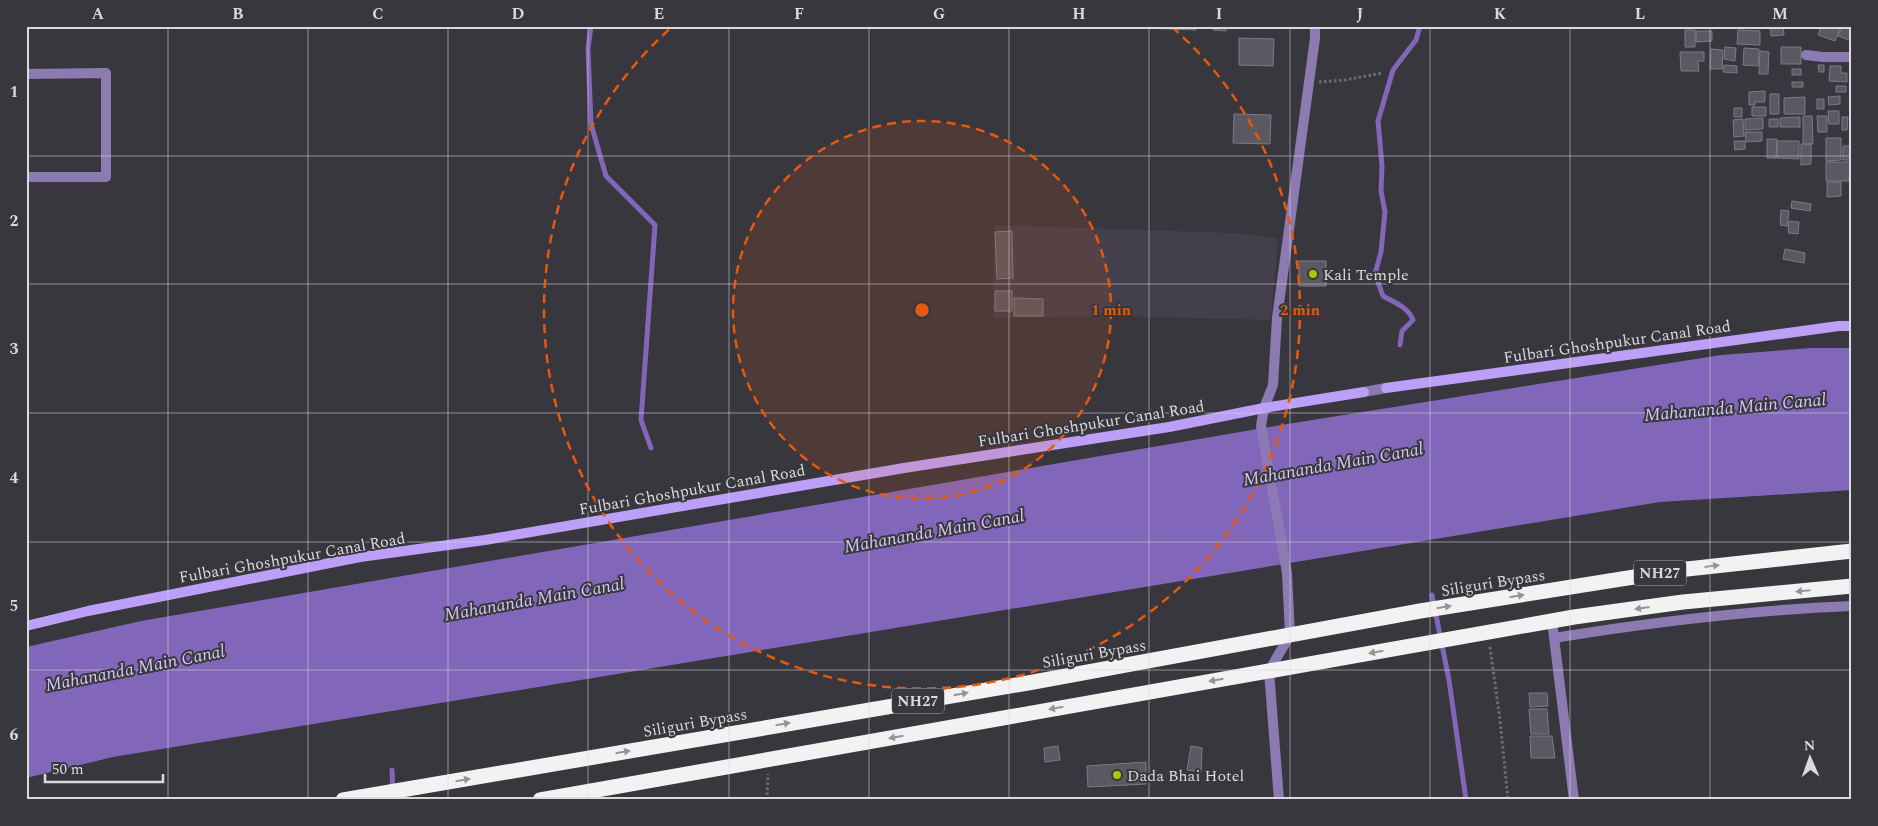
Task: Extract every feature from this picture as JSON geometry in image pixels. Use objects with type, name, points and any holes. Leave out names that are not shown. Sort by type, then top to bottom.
[{"type":"highway","name":"Siliguri Bypass","points":[[343,800],[365,798],[1028,683],[1420,611],[1678,570],[1852,551]]},
{"type":"highway","name":"NH27","points":[[540,800],[1552,621],[1682,602],[1852,586]]},
{"type":"street","points":[[1279,800],[1269,671],[1290,635],[1287,573],[1261,426],[1264,408],[1273,385],[1277,318],[1315,38],[1315,26]]},
{"type":"street","points":[[1806,55],[1852,57]]},
{"type":"street","points":[[26,74],[106,73],[106,177],[26,178]]},
{"type":"street","name":"Fulbari Ghoshpukur Canal Road","points":[[26,626],[88,611],[360,557],[485,540],[895,470],[1169,427],[1264,408],[1386,388],[1839,326],[1852,326]]},
{"type":"street","points":[[1554,638],[1627,626],[1800,608],[1852,606]]},
{"type":"street","points":[[1552,621],[1574,800]]},
{"type":"path","points":[[1309,83],[1340,81],[1382,73]]},
{"type":"path","points":[[1480,633],[1500,720],[1508,800]]},
{"type":"shaded area","points":[[994,225],[1232,233],[1278,238],[1271,320],[1114,316],[993,318]]},
{"type":"water","name":"Mahananda Main Canal","points":[[1811,348],[1852,348],[1852,490],[1660,502],[113,757],[26,778],[26,647],[141,621],[1281,425],[1721,355]]},
{"type":"building","points":[[1143,26],[1196,26],[1196,30],[1142,28]]},
{"type":"building","points":[[1214,26],[1226,26],[1226,31],[1213,30]]},
{"type":"building","points":[[1758,26],[1758,27],[1733,27]]},
{"type":"building","points":[[1770,26],[1783,26],[1784,35],[1771,36]]},
{"type":"building","points":[[1821,26],[1841,26],[1835,41],[1818,35]]},
{"type":"building","points":[[1842,26],[1852,26],[1852,35],[1849,40],[1838,36]]},
{"type":"building","points":[[1685,30],[1695,30],[1695,47],[1685,47]]},
{"type":"building","points":[[1738,30],[1760,31],[1760,45],[1737,44]]},
{"type":"building","points":[[1696,31],[1712,31],[1712,41],[1696,42]]},
{"type":"building","points":[[1239,38],[1274,39],[1273,66],[1239,65]]},
{"type":"building","points":[[1725,47],[1736,48],[1735,61],[1724,59]]},
{"type":"building","points":[[1781,47],[1801,47],[1801,64],[1781,64]]},
{"type":"building","points":[[1744,48],[1759,49],[1758,66],[1743,65]]},
{"type":"building","points":[[1711,49],[1723,50],[1722,69],[1710,69]]},
{"type":"building","points":[[1760,51],[1769,52],[1768,74],[1759,74]]},
{"type":"building","points":[[1680,52],[1704,52],[1704,61],[1698,61],[1699,71],[1681,71]]},
{"type":"building","points":[[1724,65],[1737,66],[1737,73],[1723,72]]},
{"type":"building","points":[[1818,65],[1824,65],[1824,72],[1819,72]]},
{"type":"building","points":[[1830,66],[1841,66],[1841,73],[1847,73],[1847,82],[1829,81]]},
{"type":"building","points":[[1792,69],[1801,69],[1801,75],[1792,75]]},
{"type":"building","points":[[1792,82],[1803,82],[1803,87],[1792,87]]},
{"type":"building","points":[[1836,86],[1846,86],[1846,92],[1836,92]]},
{"type":"building","points":[[1765,91],[1765,102],[1755,102],[1755,105],[1749,105],[1749,92]]},
{"type":"building","points":[[1770,94],[1779,94],[1779,114],[1770,114]]},
{"type":"building","points":[[1840,96],[1840,104],[1829,105],[1828,97]]},
{"type":"building","points":[[1805,97],[1805,114],[1784,114],[1784,98]]},
{"type":"building","points":[[1817,99],[1824,99],[1824,109],[1817,109]]},
{"type":"building","points":[[1752,107],[1766,107],[1766,116],[1752,116]]},
{"type":"building","points":[[1734,108],[1742,108],[1742,117],[1734,117]]},
{"type":"building","points":[[1828,111],[1839,111],[1839,124],[1829,124]]},
{"type":"building","points":[[1234,114],[1271,115],[1270,144],[1233,143]]},
{"type":"building","points":[[1803,116],[1812,116],[1813,144],[1803,144]]},
{"type":"building","points":[[1817,116],[1827,116],[1827,132],[1818,132]]},
{"type":"building","points":[[1800,117],[1800,127],[1780,127],[1780,118]]},
{"type":"building","points":[[1842,117],[1848,117],[1847,130],[1842,130]]},
{"type":"building","points":[[1763,118],[1763,129],[1745,130],[1745,119]]},
{"type":"building","points":[[1743,119],[1744,136],[1734,137],[1733,120]]},
{"type":"building","points":[[1769,119],[1778,119],[1778,127],[1769,127]]},
{"type":"building","points":[[1745,132],[1762,132],[1762,141],[1746,142]]},
{"type":"building","points":[[1826,138],[1841,138],[1841,160],[1826,161]]},
{"type":"building","points":[[1767,139],[1777,139],[1776,158],[1767,158]]},
{"type":"building","points":[[1734,141],[1745,141],[1745,149],[1735,150]]},
{"type":"building","points":[[1777,141],[1799,141],[1799,159],[1777,158]]},
{"type":"building","points":[[1801,144],[1811,144],[1811,164],[1801,165]]},
{"type":"building","points":[[1843,146],[1852,146],[1852,160],[1843,160]]},
{"type":"building","points":[[1826,162],[1850,162],[1849,181],[1826,181]]},
{"type":"building","points":[[1827,182],[1841,182],[1841,196],[1827,197]]},
{"type":"building","points":[[1792,201],[1811,204],[1810,211],[1791,208]]},
{"type":"building","points":[[1781,210],[1789,211],[1787,226],[1780,225]]},
{"type":"building","points":[[1789,221],[1799,222],[1798,234],[1788,233]]},
{"type":"building","points":[[1012,231],[1013,278],[997,279],[995,232]]},
{"type":"building","points":[[1785,249],[1805,253],[1804,263],[1783,259]]},
{"type":"building","name":"Kali Temple","points":[[1299,261],[1326,261],[1326,286],[1299,286]]},
{"type":"building","points":[[995,291],[1012,291],[1012,311],[995,311]]},
{"type":"building","points":[[1014,298],[1043,299],[1043,316],[1014,316]]},
{"type":"building","points":[[1529,693],[1547,693],[1548,706],[1530,707]]},
{"type":"building","points":[[1529,709],[1547,709],[1549,734],[1531,734]]},
{"type":"building","points":[[1530,736],[1552,736],[1555,758],[1531,758]]},
{"type":"building","points":[[1058,746],[1060,760],[1045,762],[1044,748]]},
{"type":"building","points":[[1191,746],[1202,748],[1201,772],[1187,770]]},
{"type":"building","name":"Dada Bhai Hotel","points":[[1146,762],[1146,784],[1088,787],[1087,766]]},
{"type":"waterway","points":[[591,26],[588,49],[591,124],[606,176],[655,225],[641,420],[651,448]]},
{"type":"waterway","points":[[1400,345],[1402,331],[1413,320],[1404,308],[1383,296],[1375,274],[1381,252],[1385,212],[1381,191],[1382,166],[1378,121],[1393,70],[1416,40],[1420,26]]},
{"type":"waterway","points":[[1432,595],[1449,680],[1466,800]]},
{"type":"waterway","points":[[392,770],[393,800]]},
{"type":"place","name":"Kali Temple","points":[[1313,274]]},
{"type":"place","name":"Dada Bhai Hotel","points":[[1117,775]]}]
